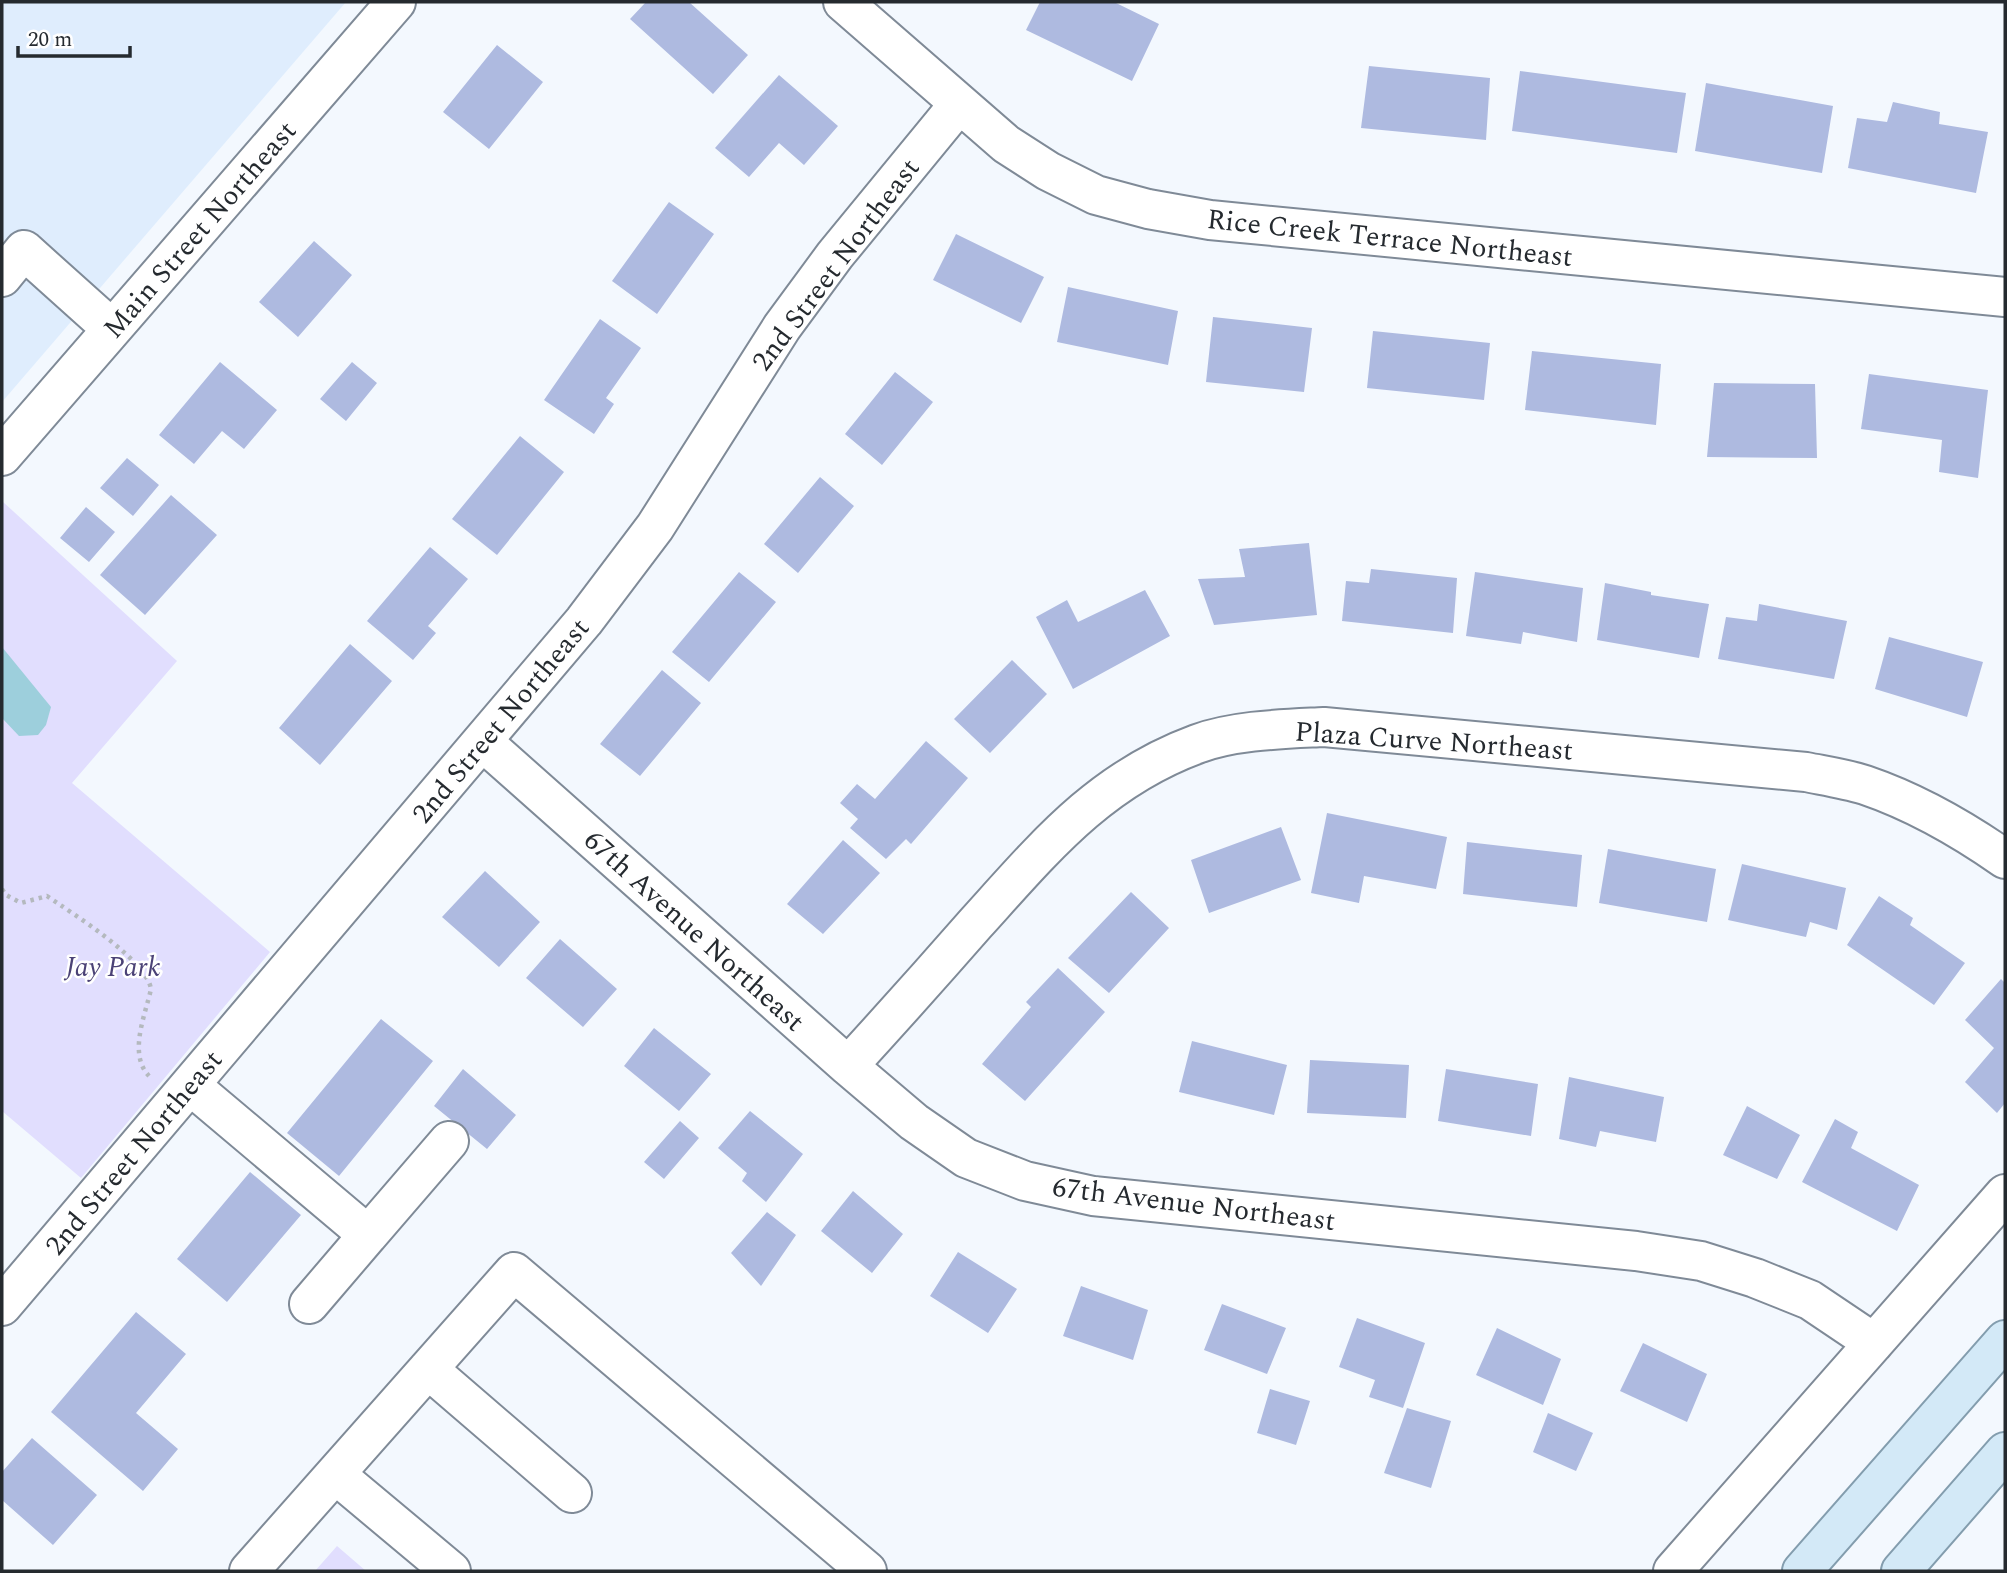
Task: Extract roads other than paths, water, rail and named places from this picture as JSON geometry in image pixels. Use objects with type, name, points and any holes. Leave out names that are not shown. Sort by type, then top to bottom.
[{"type":"main road","points":[[1802,1569],[2005,1340]]},
{"type":"main road","points":[[1901,1571],[2005,1452]]},
{"type":"street","name":"Main Street Northeast","points":[[2,456],[396,2]]},
{"type":"street","name":"Rice Creek Terrace Northeast","points":[[843,2],[1006,144],[1048,171],[1097,195],[1148,209],[1210,220],[2005,298]]},
{"type":"street","name":"2nd Street Northeast","points":[[2,1306],[584,621],[655,527],[782,327],[835,255],[959,104]]},
{"type":"street","points":[[2,277],[24,250],[112,329]]},
{"type":"street","name":"Plaza Curve Northeast","points":[[848,1066],[1054,837],[1096,799],[1140,771],[1198,743],[1257,732],[1324,727],[1806,772],[1864,785],[1920,808],[1971,835],[2005,859]]},
{"type":"street","name":"67th Avenue Northeast","points":[[483,742],[848,1066],[914,1122],[966,1158],[1025,1181],[1093,1196],[1636,1251],[1701,1261],[1755,1278],[1810,1300],[1874,1343]]},
{"type":"street","points":[[183,1093],[368,1235]]},
{"type":"street","points":[[309,1304],[449,1141]]},
{"type":"street","points":[[1673,1571],[2005,1194]]},
{"type":"street","points":[[249,1571],[514,1272],[867,1571]]},
{"type":"street","points":[[428,1369],[572,1493]]},
{"type":"street","points":[[335,1474],[451,1571]]},
{"type":"water","points":[[2,647],[51,707],[46,725],[38,735],[19,736],[2,718]]},
{"type":"park label","name":"Jay Park","points":[[113,966]]}]
